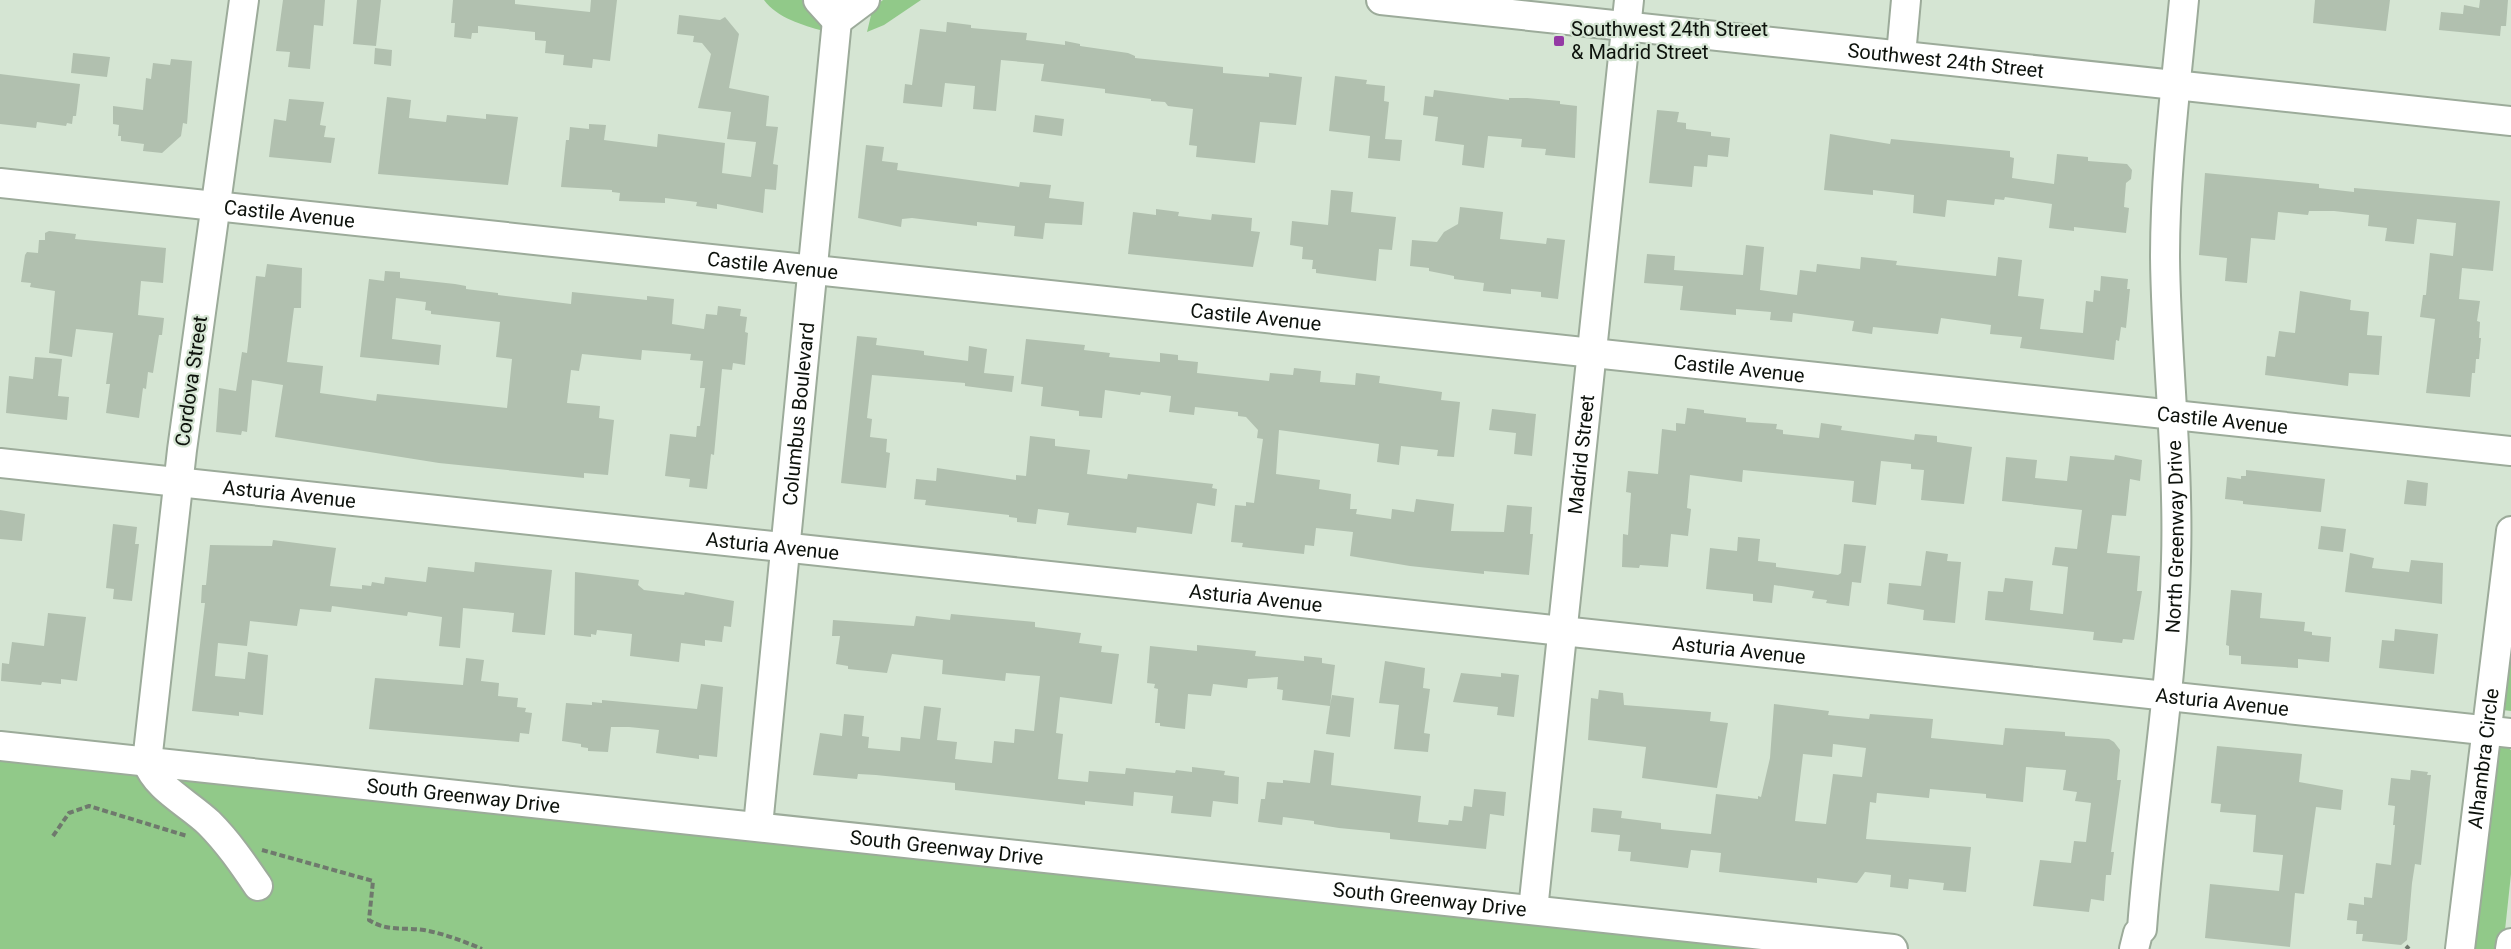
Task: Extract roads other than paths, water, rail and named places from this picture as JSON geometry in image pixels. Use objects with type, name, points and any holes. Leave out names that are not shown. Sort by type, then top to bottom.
[{"type":"street","name":"Cordova Street","points":[[147,762],[178,482],[244,0]]},
{"type":"street","points":[[831,7],[865,0]]},
{"type":"street","name":"Southwest 24th Street","points":[[1381,0],[1628,13],[1901,56],[2511,121]]},
{"type":"street","points":[[1901,56],[1906,0]]},
{"type":"street","name":"North Greenway Drive","points":[[2141,942],[2166,695],[2176,562],[2165,237],[2170,141],[2184,0]]},
{"type":"street","name":"Columbus Boulevard","points":[[758,826],[812,269],[831,7]]},
{"type":"street","name":"Madrid Street","points":[[1533,910],[1628,13]]},
{"type":"street","name":"Castile Avenue","points":[[0,183],[2511,451]]},
{"type":"street","name":"Asturia Avenue","points":[[0,463],[2498,732]]},
{"type":"street","name":"Alhambra Circle","points":[[2460,949],[2498,732],[2511,531]]},
{"type":"street","name":"South Greenway Drive","points":[[0,746],[1893,949]]},
{"type":"street","points":[[147,762],[156,781],[186,802],[221,836],[258,886]]},
{"type":"street","points":[[2510,949],[2511,943]]},
{"type":"place","name":"Southwest 24th Street & Madrid Street","points":[[1559,41]]}]
